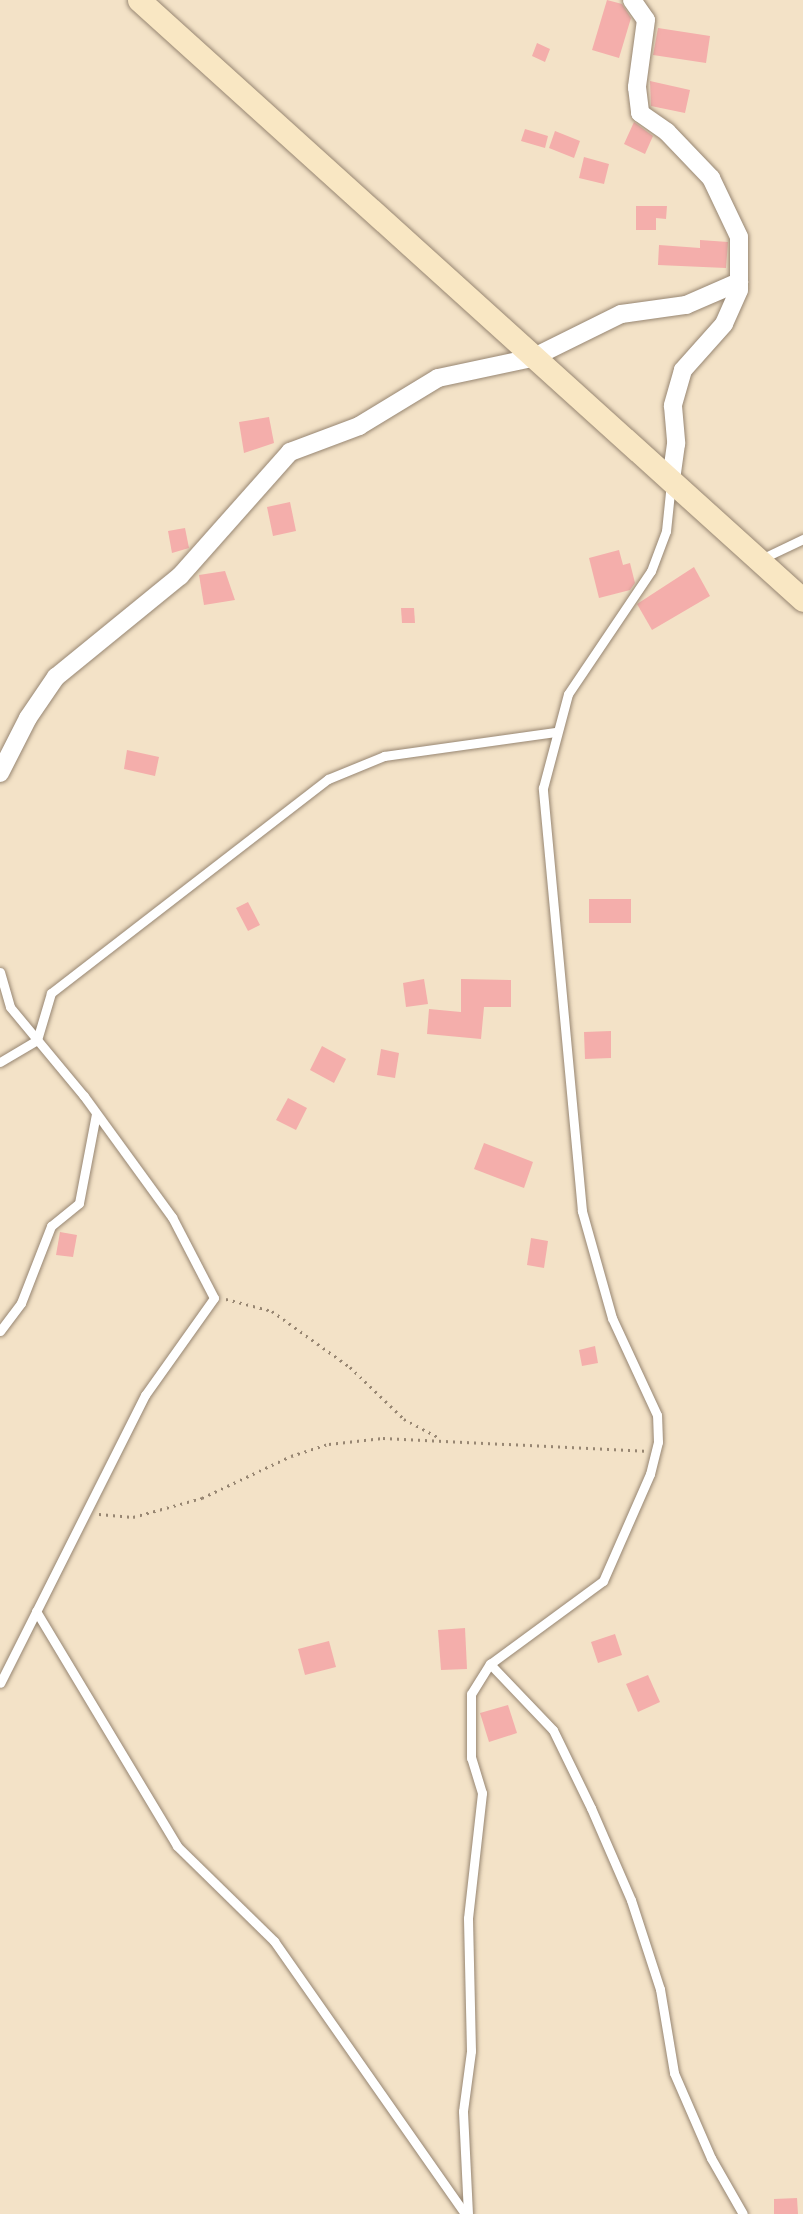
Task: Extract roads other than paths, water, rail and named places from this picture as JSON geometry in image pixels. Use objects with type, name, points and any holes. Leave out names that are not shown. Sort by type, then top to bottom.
[{"type":"street","points":[[139,0],[532,358],[671,479],[803,600]]},
{"type":"street","points":[[632,0],[646,20],[637,88],[640,113],[667,132],[710,178],[739,237],[739,282],[724,324],[683,370],[673,406],[676,444],[671,479]]},
{"type":"street","points":[[0,773],[28,718],[56,677],[180,576],[290,452],[359,426],[438,378],[532,358],[621,314],[685,305],[739,282]]},
{"type":"lane","points":[[467,2214],[463,2111],[471,2051],[468,1918],[482,1793],[468,1726],[471,1694],[490,1664],[603,1581],[656,1451],[657,1415],[612,1318],[582,1211],[543,788],[555,732],[568,694],[651,571],[666,531],[671,479]]},
{"type":"lane","points":[[759,560],[803,539]]},
{"type":"lane","points":[[0,1062],[37,1040],[51,993],[328,779],[384,757],[555,732]]},
{"type":"lane","points":[[0,972],[10,1007],[96,1114],[172,1217],[214,1298],[145,1395],[0,1683]]},
{"type":"lane","points":[[0,1331],[21,1303],[51,1226],[79,1203],[96,1114]]},
{"type":"lane","points":[[36,1611],[177,1846],[274,1941],[467,2214]]},
{"type":"lane","points":[[490,1664],[553,1730],[592,1808],[631,1900],[660,1989],[674,2073],[712,2158],[743,2214]]}]
